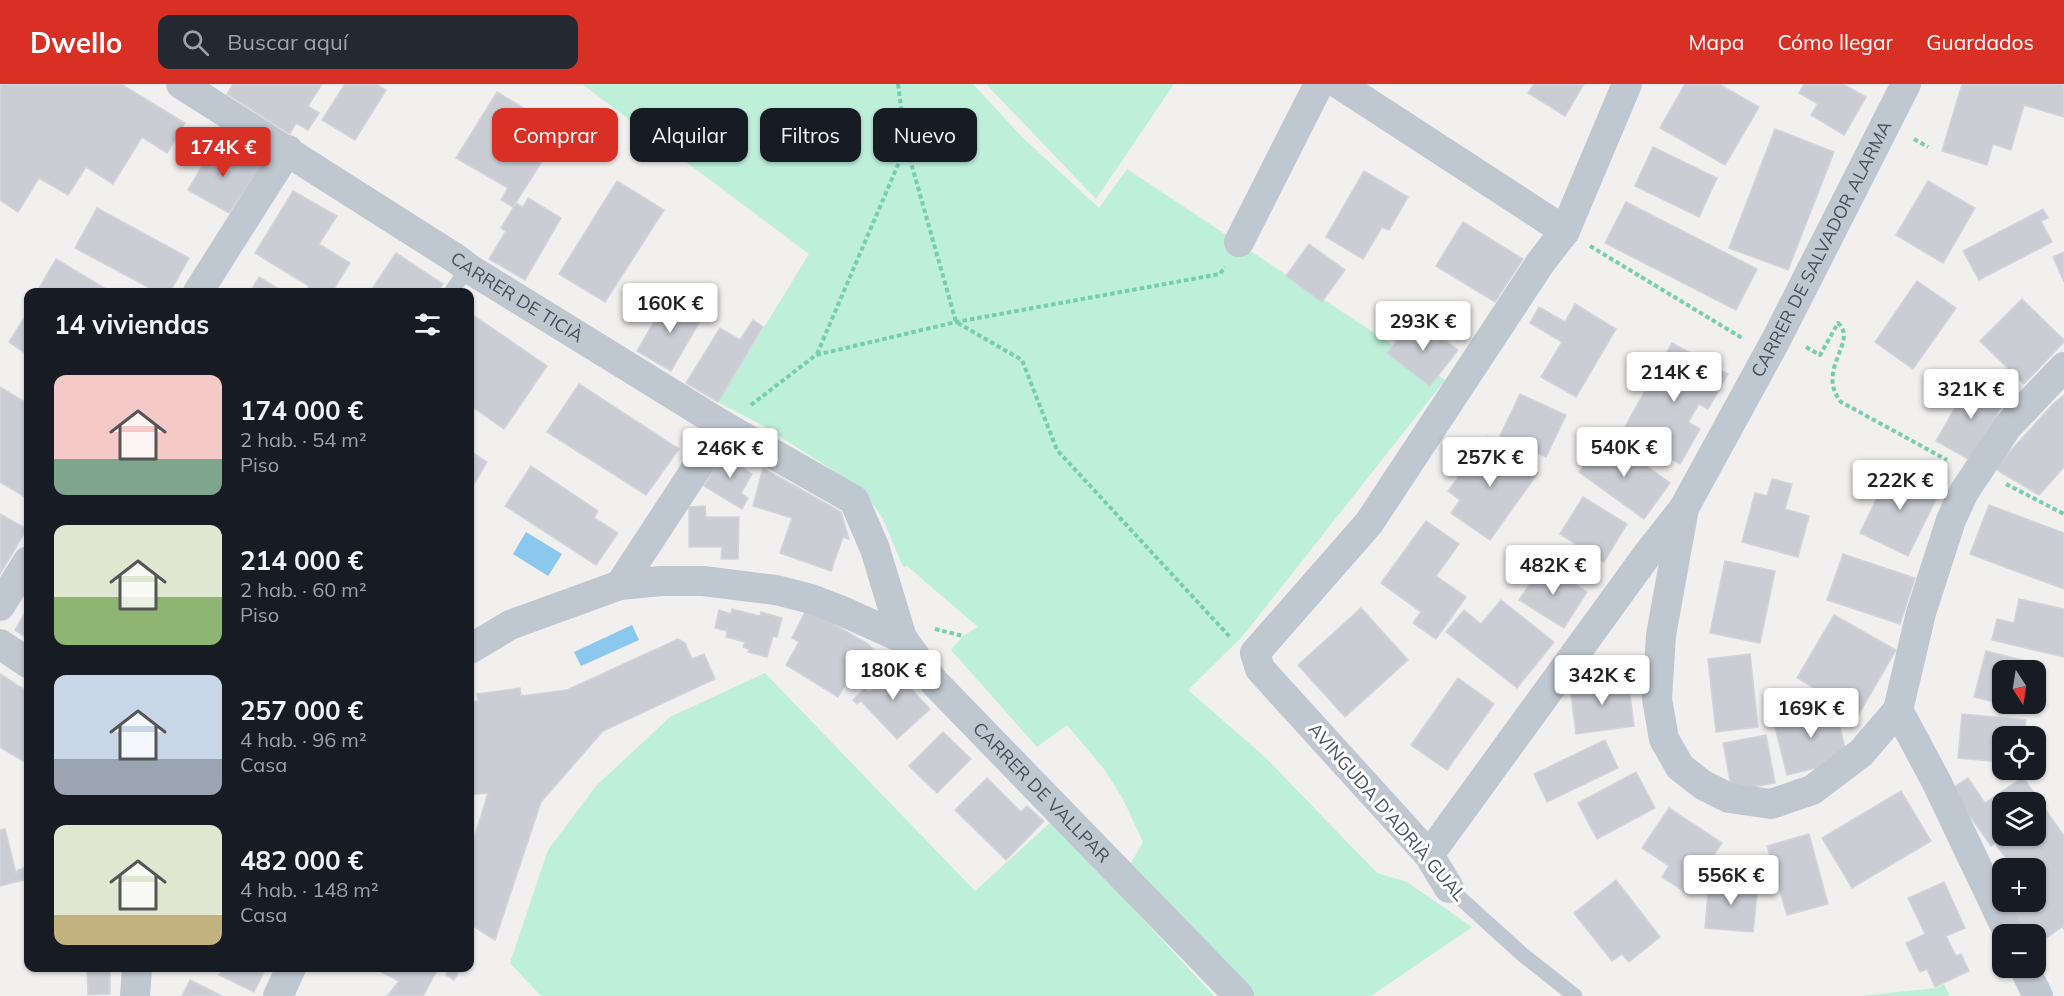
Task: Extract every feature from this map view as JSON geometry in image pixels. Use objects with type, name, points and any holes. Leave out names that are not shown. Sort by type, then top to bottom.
[{"type":"street","name":"CARRER DE TICIÀ","points":[[181,84],[288,150],[468,268],[724,426],[854,500],[913,632]]},
{"type":"street","points":[[1239,242],[1319,84]]},
{"type":"street","points":[[1339,84],[1576,237],[1627,84]]},
{"type":"street","name":"CARRER DE SALVADOR ALARMA","points":[[1429,855],[1647,555],[1684,508],[1777,338],[1906,84]]},
{"type":"street","points":[[201,288],[288,150]]},
{"type":"street","name":"AVINGUDA D'ADRIÀ GUAL","points":[[1449,888],[1429,855],[1260,669],[1256,653],[1369,523],[1541,262],[1576,237]]},
{"type":"street","points":[[1684,508],[1661,635],[1657,699],[1664,739],[1680,767],[1703,785],[1729,798],[1771,804],[1812,790],[1861,753],[1898,710],[1921,613],[1951,520],[1977,470],[2007,427],[2064,368]]},
{"type":"street","points":[[620,585],[724,426]]},
{"type":"street","points":[[0,606],[24,567]]},
{"type":"street","name":"CARRER DE VALLPAR","points":[[474,647],[510,625],[620,585],[661,581],[703,581],[776,590],[913,632],[935,683],[1239,996]]},
{"type":"street","points":[[0,644],[24,660]]},
{"type":"street","points":[[1898,710],[1936,781],[2004,924]]},
{"type":"street","points":[[135,996],[137,972]]},
{"type":"street","points":[[2029,978],[2038,996]]},
{"type":"lane","points":[[454,288],[468,268]]},
{"type":"lane","name":"AVINGUDA D'ADRIÀ GUAL","points":[[1449,888],[1523,955],[1575,996]]},
{"type":"path","points":[[898,84],[901,108]]},
{"type":"path","points":[[1911,137],[1928,147]]},
{"type":"path","points":[[816,355],[899,162]]},
{"type":"path","points":[[911,162],[956,322],[1022,360],[1057,450],[1235,642]]},
{"type":"path","points":[[1576,237],[1745,340]]},
{"type":"path","points":[[751,406],[816,355],[956,322],[1220,274],[1239,242]]},
{"type":"path","points":[[1797,342],[1820,355],[1838,323],[1842,326],[1844,336],[1831,377],[1834,393],[1841,402],[1960,468],[1977,470],[2064,514]]},
{"type":"path","points":[[913,632],[963,636]]},
{"type":"green space","points":[[582,84],[973,84],[1022,137],[1099,208],[1127,169],[1445,380],[1242,637],[1188,690],[1266,758],[1377,873],[1407,882],[1472,927],[1371,996],[1249,996],[1131,863],[1143,842],[1123,799],[1104,769],[1067,725],[1037,747],[951,650],[963,636],[978,627],[907,566],[903,567],[883,519],[866,494],[762,425],[718,402],[809,254],[686,162],[748,162],[748,108],[630,108],[630,120],[618,111],[618,108],[614,108]]},
{"type":"green space","points":[[986,84],[1174,84],[1096,199]]},
{"type":"green space","points":[[765,673],[975,891],[1052,821],[1214,996],[541,996],[510,963],[548,850],[596,786],[670,717]]},
{"type":"green space","points":[[1944,984],[1950,996],[1860,996],[1936,988]]},
{"type":"water","points":[[526,532],[562,554],[548,576],[513,554]]},
{"type":"water","points":[[632,625],[639,640],[581,666],[574,652]]},
{"type":"building","points":[[0,84],[121,84],[185,123],[167,153],[142,137],[113,184],[86,167],[68,195],[39,178],[18,212],[0,200]]},
{"type":"building","points":[[233,84],[322,84],[308,106],[319,113],[308,130],[296,123],[290,134],[227,94]]},
{"type":"building","points":[[345,84],[376,84],[386,90],[355,140],[322,120]]},
{"type":"building","points":[[1534,84],[1584,84],[1565,116],[1528,93]]},
{"type":"building","points":[[1685,84],[1719,84],[1759,107],[1725,165],[1660,128]]},
{"type":"building","points":[[1804,84],[1843,84],[1866,97],[1844,135],[1811,115],[1818,104],[1799,93]]},
{"type":"building","points":[[1962,84],[2064,84],[2064,117],[2024,105],[2011,150],[1993,144],[1987,165],[1942,151]]},
{"type":"building","points":[[497,92],[524,108],[492,108],[492,162],[541,163],[513,207],[501,200],[508,188],[456,158]]},
{"type":"building","points":[[1775,129],[1834,152],[1788,270],[1729,248]]},
{"type":"building","points":[[216,142],[260,167],[229,213],[188,190]]},
{"type":"building","points":[[1653,147],[1717,178],[1699,217],[1635,186]]},
{"type":"building","points":[[1364,171],[1408,197],[1389,230],[1382,227],[1363,259],[1326,237]]},
{"type":"building","points":[[617,181],[664,210],[605,302],[559,274]]},
{"type":"building","points":[[1928,181],[1975,208],[1943,263],[1896,235]]},
{"type":"building","points":[[293,191],[337,216],[319,244],[350,263],[334,288],[308,288],[309,286],[255,253]]},
{"type":"building","points":[[528,198],[561,218],[525,280],[489,259],[506,231],[501,228],[516,203],[523,207]]},
{"type":"building","points":[[1626,202],[1757,269],[1736,310],[1605,243]]},
{"type":"building","points":[[97,208],[189,258],[172,288],[150,288],[75,248]]},
{"type":"building","points":[[2043,209],[2048,218],[2041,221],[2052,242],[1979,280],[1963,251]]},
{"type":"building","points":[[1463,222],[1523,259],[1495,302],[1436,266]]},
{"type":"building","points":[[1309,244],[1345,270],[1322,302],[1286,276]]},
{"type":"building","points":[[2064,252],[2064,282],[2053,257]]},
{"type":"building","points":[[396,253],[443,284],[440,288],[373,288]]},
{"type":"building","points":[[56,259],[104,288],[39,288]]},
{"type":"building","points":[[259,277],[277,288],[252,288]]},
{"type":"building","points":[[1917,281],[1956,308],[1913,369],[1875,342]]},
{"type":"building","points":[[669,296],[703,316],[671,371],[637,351]]},
{"type":"building","points":[[2022,299],[2064,340],[2024,384],[1980,341]]},
{"type":"building","points":[[1575,304],[1616,329],[1576,397],[1541,377],[1562,342],[1530,323],[1539,307],[1565,322]]},
{"type":"building","points":[[474,316],[547,366],[504,429],[474,408]]},
{"type":"building","points":[[1415,317],[1458,350],[1430,386],[1387,353]]},
{"type":"building","points":[[24,318],[24,352],[9,342]]},
{"type":"building","points":[[753,320],[763,327],[718,402],[686,383],[720,328],[740,340]]},
{"type":"building","points":[[1672,343],[1728,374],[1708,409],[1699,404],[1688,422],[1700,429],[1680,464],[1622,432]]},
{"type":"building","points":[[1971,380],[2005,400],[1970,460],[1936,441]]},
{"type":"building","points":[[579,384],[679,449],[646,495],[547,432]]},
{"type":"building","points":[[0,387],[24,402],[24,497],[0,482]]},
{"type":"building","points":[[1520,394],[1566,415],[1546,457],[1500,436]]},
{"type":"building","points":[[2064,395],[2064,467],[2039,495],[1997,470],[1996,467],[2053,404]]},
{"type":"building","points":[[1605,436],[1670,483],[1644,519],[1579,472]]},
{"type":"building","points":[[1487,437],[1538,473],[1490,540],[1451,513],[1460,500],[1448,491]]},
{"type":"building","points":[[727,447],[743,457],[738,465],[752,474],[741,493],[748,498],[742,509],[704,486]]},
{"type":"building","points":[[474,454],[487,462],[474,484]]},
{"type":"building","points":[[1893,465],[1941,489],[1908,556],[1860,533]]},
{"type":"building","points":[[531,466],[598,511],[594,518],[618,533],[596,565],[505,506]]},
{"type":"building","points":[[763,468],[841,512],[849,539],[843,537],[831,571],[780,553],[792,518],[753,506]]},
{"type":"building","points":[[1772,479],[1792,484],[1785,509],[1809,516],[1798,557],[1742,542],[1755,493],[1767,496]]},
{"type":"building","points":[[1583,497],[1627,524],[1604,562],[1560,534]]},
{"type":"building","points":[[1989,505],[2064,533],[2064,589],[1970,554]]},
{"type":"building","points":[[705,506],[706,517],[739,517],[738,559],[721,559],[722,547],[689,547],[689,507]]},
{"type":"building","points":[[0,514],[24,527],[24,534],[0,574]]},
{"type":"building","points":[[1426,521],[1459,544],[1436,576],[1466,597],[1436,639],[1413,623],[1421,612],[1381,583]]},
{"type":"building","points":[[1843,554],[1915,578],[1900,624],[1827,600]]},
{"type":"building","points":[[1725,561],[1775,571],[1760,643],[1710,633]]},
{"type":"building","points":[[1543,564],[1587,592],[1564,628],[1519,600]]},
{"type":"building","points":[[2019,599],[2064,609],[2064,657],[1992,640],[1997,619],[2014,623]]},
{"type":"building","points":[[1501,600],[1554,642],[1517,688],[1446,632],[1464,610],[1481,624]]},
{"type":"building","points":[[1361,608],[1408,660],[1345,717],[1298,665]]},
{"type":"building","points":[[732,609],[760,616],[761,612],[782,618],[777,637],[773,636],[767,657],[748,652],[749,649],[743,647],[745,642],[726,637],[727,631],[715,628],[719,610],[731,614]]},
{"type":"building","points":[[805,612],[830,622],[868,644],[882,658],[857,682],[850,677],[838,697],[786,665],[799,642],[792,638]]},
{"type":"building","points":[[24,614],[24,636],[15,630]]},
{"type":"building","points":[[1834,615],[1896,650],[1859,714],[1797,678]]},
{"type":"building","points":[[678,639],[685,643],[692,659],[704,654],[715,679],[603,731],[541,802],[495,940],[474,927],[474,838],[488,793],[474,795],[474,702],[478,701],[477,694],[520,688],[521,696],[567,690]]},
{"type":"building","points":[[1986,651],[2022,660],[1992,660],[1992,702],[1974,697]]},
{"type":"building","points":[[1750,654],[1758,727],[1716,732],[1708,659]]},
{"type":"building","points":[[882,658],[930,709],[897,739],[861,701],[857,704],[853,700],[865,688],[869,692],[882,680],[871,668]]},
{"type":"building","points":[[0,674],[24,689],[24,762],[0,747]]},
{"type":"building","points":[[1458,678],[1494,704],[1447,770],[1411,745]]},
{"type":"building","points":[[1628,679],[1634,726],[1576,734],[1570,686]]},
{"type":"building","points":[[1834,703],[1848,760],[1787,775],[1773,719]]},
{"type":"building","points":[[1962,714],[2026,720],[2025,726],[1992,726],[1992,761],[1958,758]]},
{"type":"building","points":[[943,732],[971,759],[937,793],[909,766]]},
{"type":"building","points":[[1766,735],[1775,783],[1732,791],[1723,743]]},
{"type":"building","points":[[1605,740],[1618,768],[1547,802],[1534,774]]},
{"type":"building","points":[[1636,772],[1655,808],[1597,839],[1578,803]]},
{"type":"building","points":[[987,778],[1021,812],[1027,806],[1044,821],[1006,860],[955,810]]},
{"type":"building","points":[[1968,778],[1985,803],[1992,798],[1991,846],[1951,789]]},
{"type":"building","points":[[2019,780],[2025,780],[2033,792],[2001,792]]},
{"type":"building","points":[[1901,791],[1931,841],[1852,888],[1822,838]]},
{"type":"building","points":[[1669,808],[1722,843],[1688,894],[1662,877],[1669,866],[1642,848]]},
{"type":"building","points":[[2046,810],[2064,836],[2064,929],[2062,927],[2046,938],[2046,924],[2017,924],[2011,915],[2016,912],[2046,912],[2046,858],[2006,858],[1997,846],[2046,846]]},
{"type":"building","points":[[5,829],[16,873],[24,868],[24,880],[0,886],[0,830]]},
{"type":"building","points":[[1809,834],[1828,904],[1787,915],[1767,846]]},
{"type":"building","points":[[1616,880],[1660,937],[1629,962],[1622,954],[1612,961],[1574,913]]},
{"type":"building","points":[[1709,880],[1758,885],[1753,932],[1705,928]]},
{"type":"building","points":[[1944,882],[1965,928],[1946,936],[1956,956],[1961,954],[1969,971],[1935,987],[1927,969],[1920,972],[1906,943],[1925,934],[1908,898]]},
{"type":"building","points":[[87,972],[110,972],[110,994],[88,995]]},
{"type":"building","points":[[221,972],[264,972],[254,992],[219,975]]},
{"type":"building","points":[[382,972],[436,972],[423,996],[387,996],[399,981]]},
{"type":"building","points":[[447,972],[459,972],[454,980],[446,975]]},
{"type":"building","points":[[190,980],[222,996],[182,996]]}]
